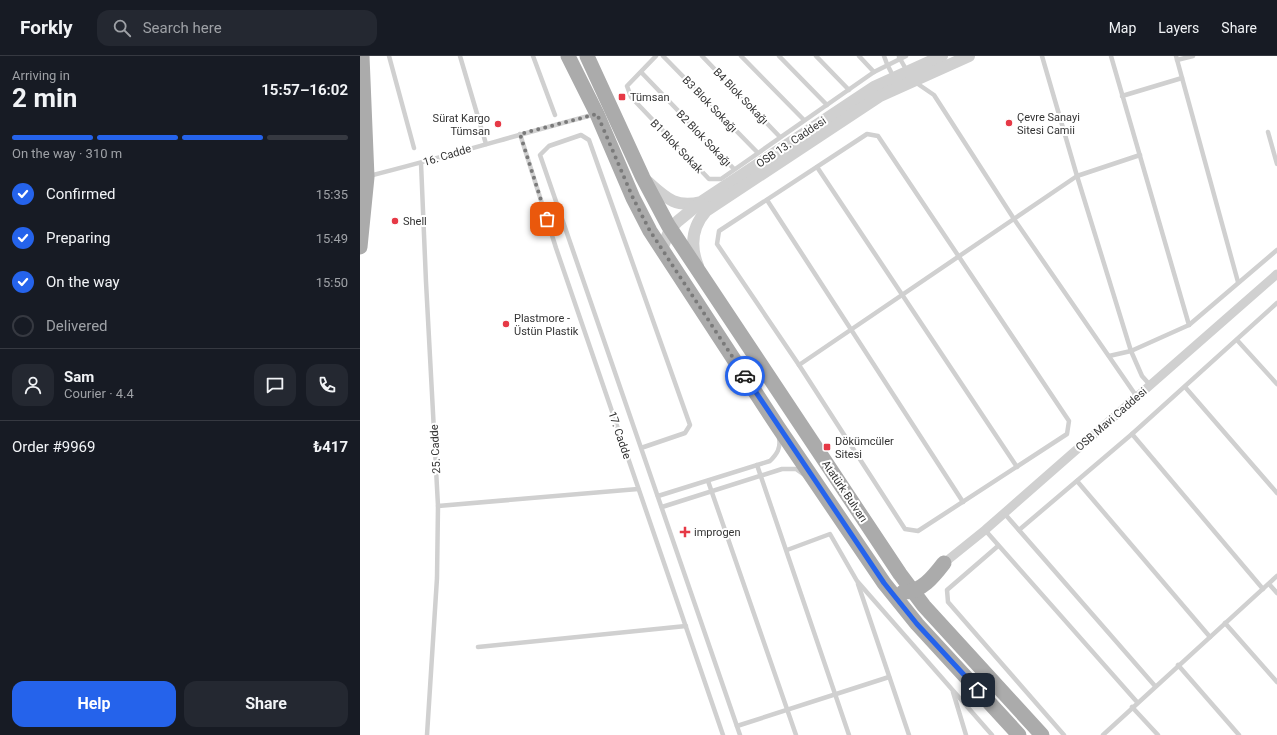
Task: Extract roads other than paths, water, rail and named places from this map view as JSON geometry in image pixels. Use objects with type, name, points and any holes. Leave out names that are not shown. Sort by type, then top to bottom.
[{"type":"main road","points":[[360,247],[367,177],[362,56]]},
{"type":"main road","name":"Atatürk Bulvarı","points":[[568,56],[597,114],[633,198],[650,231],[813,480],[884,583],[917,624],[1019,735]]},
{"type":"main road","name":"Atatürk Bulvarı","points":[[587,56],[643,178],[670,229],[900,574],[924,606],[1042,735]]},
{"type":"main road","points":[[900,574],[918,578],[944,563]]},
{"type":"main road","points":[[884,583],[901,592],[912,591],[922,586],[935,575],[944,563]]},
{"type":"street","points":[[910,76],[942,56]]},
{"type":"street","points":[[704,280],[696,260],[693,240],[696,226],[706,211],[880,96],[897,82],[910,76],[969,56]]},
{"type":"street","name":"OSB 13. Caddesi","points":[[643,178],[661,194],[671,200],[681,204],[701,202],[874,87],[897,82]]},
{"type":"street","points":[[662,249],[670,229],[701,202]]},
{"type":"street","name":"OSB Mavi Caddesi","points":[[944,563],[1004,513],[1277,274]]},
{"type":"lane","points":[[389,56],[414,148]]},
{"type":"lane","points":[[460,56],[486,144]]},
{"type":"lane","points":[[533,56],[555,115]]},
{"type":"lane","points":[[641,72],[656,56]]},
{"type":"lane","name":"B3 Blok Sokağı","points":[[663,56],[757,152]]},
{"type":"lane","name":"B4 Blok Sokağı","points":[[702,56],[780,136]]},
{"type":"lane","points":[[740,56],[804,120]]},
{"type":"lane","points":[[779,56],[827,105]]},
{"type":"lane","points":[[816,56],[849,90]]},
{"type":"lane","points":[[859,56],[874,72]]},
{"type":"lane","points":[[884,56],[886,64],[897,82]]},
{"type":"lane","points":[[734,169],[886,64],[899,57],[906,56]]},
{"type":"lane","points":[[1042,56],[1076,176],[1131,351],[1142,376],[1150,385]]},
{"type":"lane","points":[[1111,56],[1189,325]]},
{"type":"lane","points":[[1193,56],[1176,58],[1238,282]]},
{"type":"lane","points":[[899,57],[910,76],[934,95],[1014,219],[1137,397]]},
{"type":"lane","name":"B2 Blok Sokağı","points":[[641,72],[734,169]]},
{"type":"lane","name":"B1 Blok Sokak","points":[[641,72],[627,86],[631,97],[709,179],[721,179],[734,169]]},
{"type":"lane","points":[[1122,96],[1182,78]]},
{"type":"lane","name":"16. Cadde","points":[[367,177],[597,114]]},
{"type":"lane","points":[[1268,132],[1277,164]]},
{"type":"lane","name":"17. Cadde","points":[[520,134],[556,248],[724,735]]},
{"type":"lane","points":[[867,134],[878,136],[960,256],[1068,421],[1067,434],[918,531],[905,529],[799,365],[717,244],[719,231],[767,200],[867,134]]},
{"type":"lane","points":[[641,448],[685,433],[690,425],[589,140],[581,135],[549,146],[540,155],[641,448],[738,726],[740,735]]},
{"type":"lane","points":[[799,365],[1076,176],[1140,155]]},
{"type":"lane","name":"25. Cadde","points":[[421,163],[424,253],[438,506],[437,578],[427,735]]},
{"type":"lane","points":[[817,167],[1017,467]]},
{"type":"lane","points":[[767,200],[963,502]]},
{"type":"lane","points":[[1109,356],[1131,351],[1189,325],[1277,250]]},
{"type":"lane","points":[[1019,530],[1132,434],[1277,303]]},
{"type":"lane","points":[[1237,340],[1277,384]]},
{"type":"lane","points":[[1185,387],[1277,493]]},
{"type":"lane","points":[[658,496],[770,461],[777,454],[780,444],[778,427]]},
{"type":"lane","points":[[1132,434],[1264,588]]},
{"type":"lane","points":[[757,465],[849,735]]},
{"type":"lane","points":[[662,507],[782,469],[796,469],[813,480]]},
{"type":"lane","points":[[708,481],[796,735]]},
{"type":"lane","points":[[1077,481],[1210,637]]},
{"type":"lane","points":[[438,506],[638,488]]},
{"type":"lane","points":[[1004,513],[1155,686]]},
{"type":"lane","points":[[984,530],[1137,702]]},
{"type":"lane","points":[[787,550],[830,534],[857,581],[992,735]]},
{"type":"lane","points":[[998,546],[947,590],[948,602],[1064,735]]},
{"type":"lane","points":[[1103,735],[1137,702],[1277,576]]},
{"type":"lane","points":[[857,581],[909,735]]},
{"type":"lane","points":[[1269,584],[1277,593]]},
{"type":"lane","points":[[1225,623],[1277,682]]},
{"type":"lane","points":[[478,647],[686,626]]},
{"type":"lane","points":[[1178,665],[1239,735]]},
{"type":"lane","points":[[738,726],[889,677]]},
{"type":"lane","points":[[952,690],[966,735]]},
{"type":"lane","points":[[1132,707],[1158,735]]},
{"type":"place","name":"Tümsan","points":[[622,97]]},
{"type":"place","name":"Çevre Sanayi Sitesi Camii","points":[[1009,123]]},
{"type":"place","name":"Sürat Kargo Tümsan","points":[[498,124]]},
{"type":"place","name":"Shell","points":[[395,221]]},
{"type":"place","name":"Plastmore - Üstün Plastik","points":[[506,324]]},
{"type":"place","name":"Dökümcüler Sitesi","points":[[827,447]]},
{"type":"place","name":"improgen","points":[[685,532]]}]
